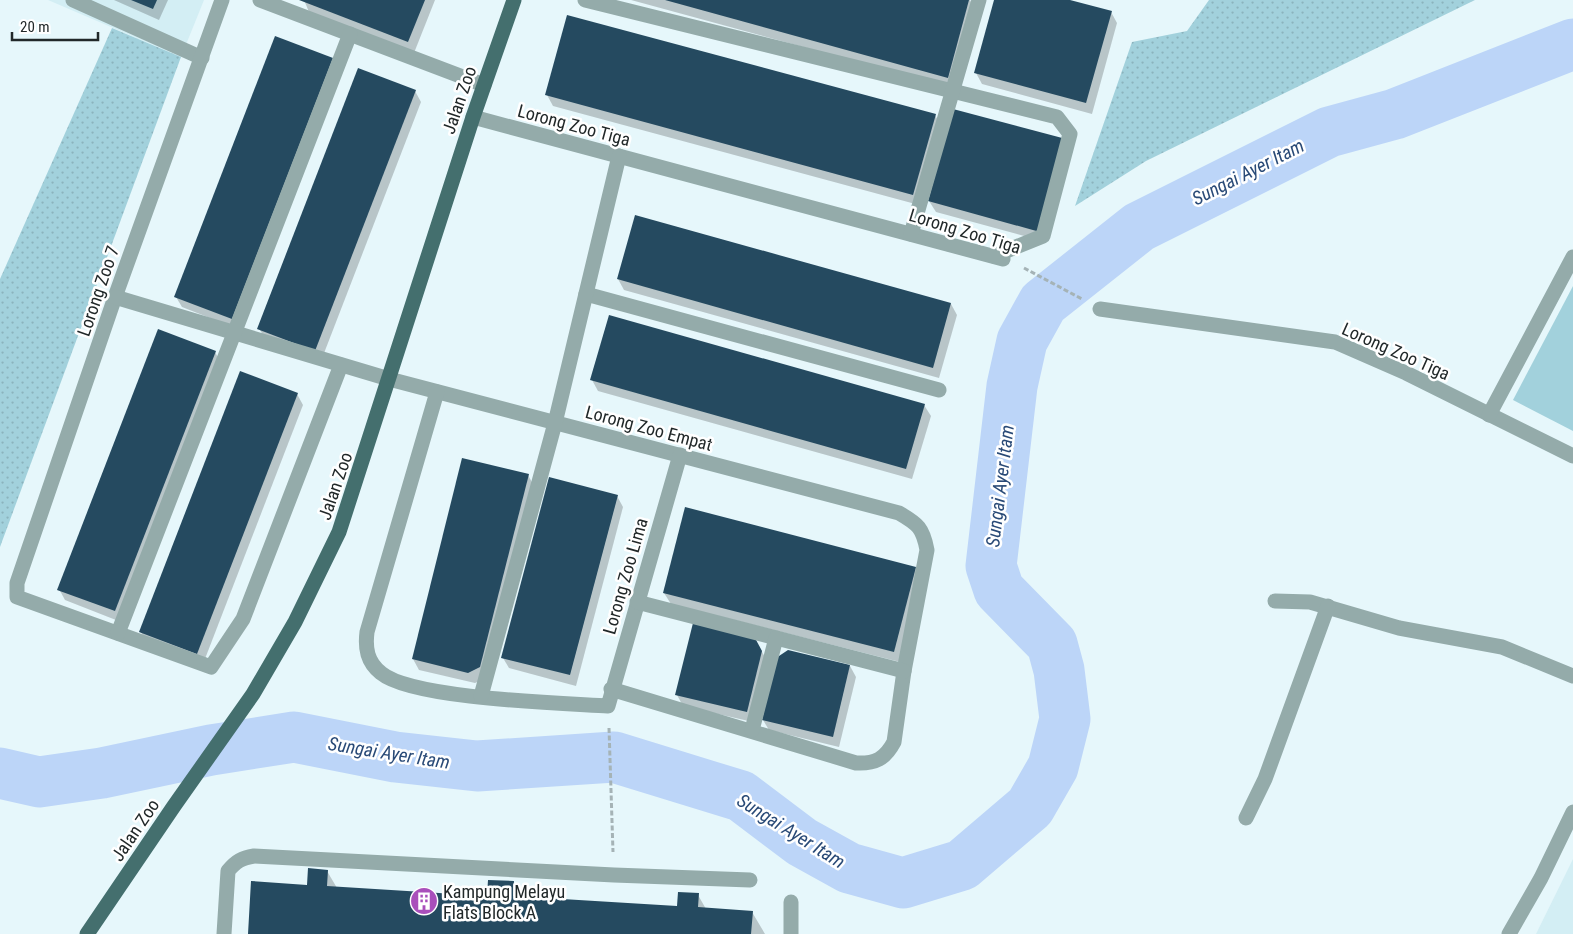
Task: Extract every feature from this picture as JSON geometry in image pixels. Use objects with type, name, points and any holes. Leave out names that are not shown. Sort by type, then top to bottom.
[{"type":"main road","name":"Jalan Zoo","points":[[88,934],[174,806],[253,694],[295,622],[339,532],[473,117],[514,0]]},
{"type":"street","points":[[73,0],[202,58]]},
{"type":"street","name":"Lorong Zoo 7","points":[[118,633],[17,597],[17,583],[115,297],[222,0]]},
{"type":"street","points":[[260,0],[484,85]]},
{"type":"street","points":[[585,0],[1056,117],[1070,134],[1043,236],[994,256]]},
{"type":"street","points":[[911,234],[980,0]]},
{"type":"street","points":[[341,365],[243,619],[211,667],[118,633],[350,34]]},
{"type":"street","name":"Lorong Zoo Tiga","points":[[473,117],[1010,261]]},
{"type":"street","points":[[437,392],[365,644],[373,667],[393,680],[435,692],[481,696],[555,423],[619,156]]},
{"type":"street","points":[[1489,415],[1573,257]]},
{"type":"street","points":[[586,294],[939,390]]},
{"type":"street","name":"Lorong Zoo Empat","points":[[115,297],[389,379],[899,513],[917,524],[925,537],[928,550],[904,671]]},
{"type":"street","name":"Lorong Zoo Tiga","points":[[1100,308],[1335,342],[1406,373],[1573,456]]},
{"type":"street","name":"Lorong Zoo Lima","points":[[481,696],[608,706],[611,689],[680,456]]},
{"type":"street","points":[[611,689],[752,730],[856,763],[868,764],[879,760],[888,753],[894,742],[904,671],[637,602]]},
{"type":"street","points":[[1274,602],[1310,602],[1399,628],[1502,647],[1573,676]]},
{"type":"street","points":[[1246,818],[1265,779],[1328,606]]},
{"type":"street","points":[[752,730],[776,638]]},
{"type":"street","points":[[1509,934],[1541,878],[1573,812]]},
{"type":"street","points":[[224,934],[228,871],[235,863],[244,858],[254,856],[614,875],[750,880]]},
{"type":"street","points":[[791,902],[791,934]]},
{"type":"path","name":"Lorong Zoo Tiga","points":[[1010,261],[1100,308]]},
{"type":"path","points":[[609,726],[614,875]]},
{"type":"shaded area","points":[[48,0],[204,0],[181,57]]},
{"type":"shaded area","points":[[1209,0],[1475,0],[1146,161],[1075,206],[1132,42],[1187,31]]},
{"type":"shaded area","points":[[112,28],[181,57],[0,547],[0,279]]},
{"type":"shaded area","points":[[1573,286],[1573,431],[1513,400]]},
{"type":"shaded area","points":[[1573,859],[1573,934],[1536,934]]},
{"type":"building","points":[[131,0],[157,0],[153,9]]},
{"type":"building","points":[[299,0],[425,0],[408,42]]},
{"type":"building","points":[[665,0],[969,0],[948,78]]},
{"type":"building","points":[[994,0],[1070,0],[1112,11],[1086,103],[974,73]]},
{"type":"building","points":[[567,15],[936,114],[913,195],[545,95]]},
{"type":"building","points":[[275,36],[333,58],[232,319],[174,297]]},
{"type":"building","points":[[358,68],[416,90],[315,351],[257,329]]},
{"type":"building","points":[[953,109],[1066,139],[1040,232],[928,201]]},
{"type":"building","points":[[635,215],[951,303],[933,368],[617,279]]},
{"type":"building","points":[[609,315],[925,404],[906,469],[590,380]]},
{"type":"building","points":[[158,329],[216,351],[115,611],[57,590]]},
{"type":"building","points":[[240,371],[298,393],[197,654],[139,632]]},
{"type":"building","points":[[462,458],[529,474],[480,667],[468,673],[412,659]]},
{"type":"building","points":[[549,477],[618,495],[570,675],[501,658]]},
{"type":"building","points":[[685,507],[916,567],[894,652],[663,593]]},
{"type":"building","points":[[693,623],[755,638],[762,651],[747,712],[675,695]]},
{"type":"building","points":[[788,650],[850,665],[833,737],[762,720],[776,658]]},
{"type":"building","name":"Kampung Melayu Flats Block A","points":[[308,868],[328,870],[327,886],[487,896],[488,880],[514,881],[513,896],[677,906],[678,892],[699,893],[698,907],[753,911],[751,934],[248,934],[251,881],[307,885]]},
{"type":"waterway","name":"Sungai Ayer Itam","points":[[0,773],[39,782],[102,773],[211,750],[294,737],[395,757],[477,766],[614,757],[741,796],[802,842],[849,868],[903,883],[962,865],[1030,807],[1053,767],[1065,719],[1059,670],[1052,644],[999,590],[991,566],[1012,386],[1022,341],[1043,303],[1139,227],[1329,132],[1395,114],[1573,44]]},
{"type":"place","name":"Kampung Melayu Flats Block A","points":[[424,901]]}]
